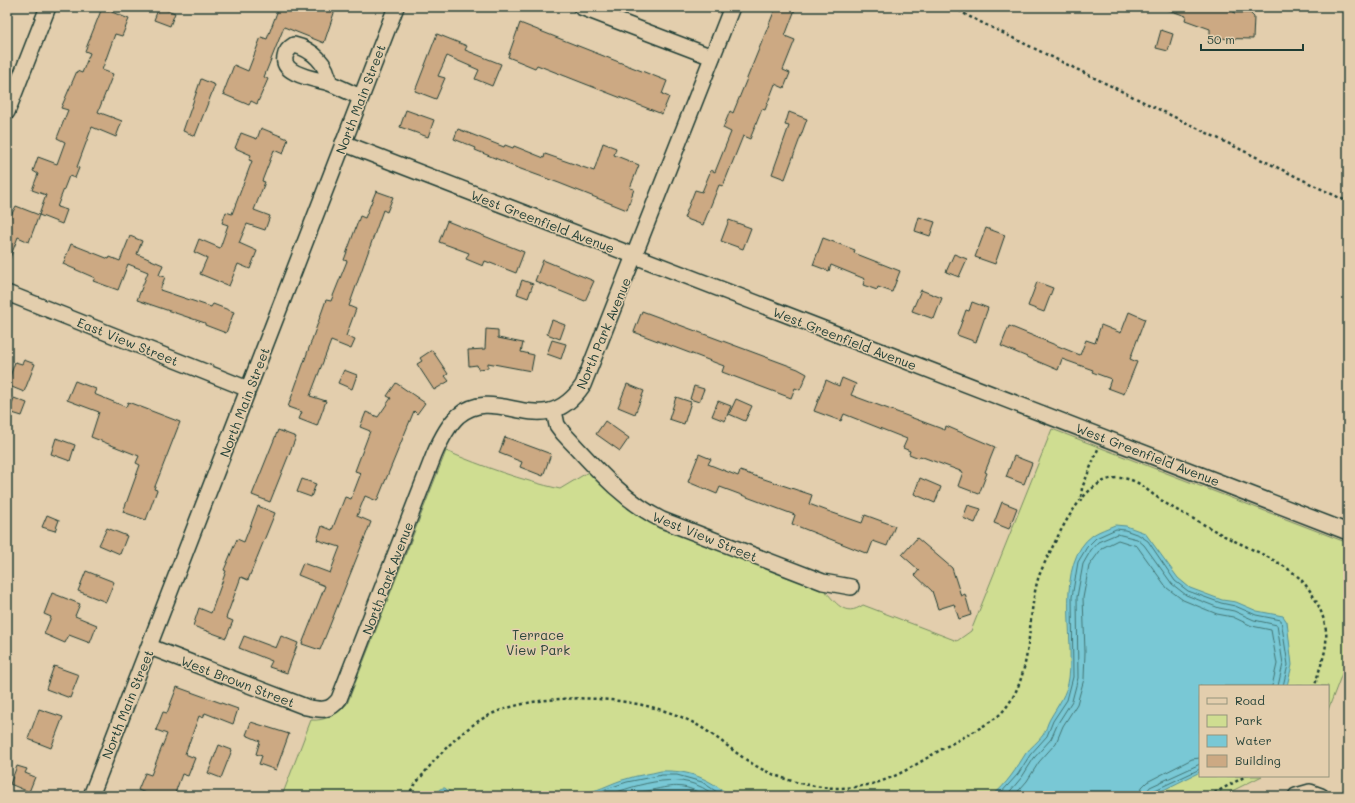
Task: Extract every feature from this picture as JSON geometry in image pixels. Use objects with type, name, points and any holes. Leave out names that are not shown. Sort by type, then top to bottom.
[{"type":"street","points":[[7,112],[48,7]]},
{"type":"street","name":"North Main Street","points":[[91,796],[150,647],[396,7]]},
{"type":"street","points":[[581,7],[712,57]]},
{"type":"street","name":"North Park Avenue","points":[[327,710],[334,706],[339,699],[434,455],[446,430],[458,416],[466,411],[481,406],[508,408],[537,413],[554,411],[566,405],[583,385],[635,257],[732,7]]},
{"type":"street","points":[[330,84],[361,98]]},
{"type":"street","name":"West Greenfield Avenue","points":[[343,143],[1348,532]]},
{"type":"street","name":"East View Street","points":[[7,293],[248,389]]},
{"type":"street","name":"West View Street","points":[[554,411],[557,425],[563,433],[620,492],[644,511],[662,520],[823,582],[851,587]]},
{"type":"street","name":"West Brown Street","points":[[150,647],[306,707],[318,710],[327,710]]},
{"type":"street","points":[[1296,796],[1310,792],[1321,796]]},
{"type":"path","points":[[954,7],[968,16],[1348,202]]},
{"type":"path","points":[[1081,497],[1082,488],[1104,437]]},
{"type":"path","points":[[407,796],[441,754],[477,722],[499,712],[525,704],[561,697],[618,701],[637,704],[675,715],[698,725],[755,765],[776,776],[795,782],[850,788],[879,782],[901,773],[1000,715],[1013,698],[1025,664],[1038,578],[1066,520],[1081,497],[1102,482],[1120,479],[1135,482],[1173,508],[1274,560],[1298,576],[1317,604],[1323,616],[1327,632],[1326,646],[1315,685]]},
{"type":"path","points":[[1209,796],[1244,777]]},
{"type":"green space","name":"Terrace View Park","points":[[1052,429],[1348,543],[1348,658],[1329,707],[1329,685],[1199,685],[1199,777],[1260,777],[1222,796],[282,796],[311,720],[326,718],[339,711],[347,704],[446,451],[503,473],[560,489],[590,471],[616,497],[644,519],[824,590],[841,607],[845,609],[856,609],[863,605],[957,641],[971,631]]},
{"type":"water","points":[[1115,525],[1126,526],[1145,533],[1178,578],[1190,588],[1222,600],[1236,602],[1257,611],[1283,616],[1287,622],[1292,665],[1287,685],[1199,685],[1199,772],[1151,796],[992,796],[1007,781],[1026,753],[1043,735],[1064,694],[1069,678],[1069,602],[1070,582],[1074,563],[1081,548],[1093,535]]},
{"type":"water","points":[[661,771],[680,772],[698,776],[714,784],[730,796],[436,796],[439,790],[445,788],[450,792],[460,795],[488,793],[538,795],[576,794],[593,791],[616,782]]},
{"type":"building","points":[[159,7],[175,13],[170,26],[154,20]]},
{"type":"building","points":[[279,7],[336,7],[324,43],[284,27],[264,77],[268,79],[257,104],[251,101],[249,105],[223,94],[234,65],[248,71],[261,37],[267,39]]},
{"type":"building","points":[[776,7],[796,7],[785,36],[795,40],[783,70],[790,73],[784,88],[775,84],[765,110],[762,109],[750,139],[743,136],[723,186],[719,185],[703,225],[684,218],[695,190],[702,192],[711,170],[715,172],[731,132],[723,128],[730,111],[733,113]]},
{"type":"building","points":[[1166,7],[1234,7],[1234,13],[1250,13],[1254,17],[1253,39],[1210,38],[1210,29],[1185,20],[1186,16],[1166,9]]},
{"type":"building","points":[[102,8],[129,19],[122,36],[115,34],[102,70],[113,74],[98,112],[122,121],[116,137],[92,127],[77,167],[79,168],[75,178],[69,176],[57,207],[67,210],[62,224],[39,215],[46,195],[32,190],[38,174],[33,171],[38,157],[57,164],[65,142],[57,138],[68,110],[61,108],[77,71],[82,73],[90,53],[85,51]]},
{"type":"building","points":[[520,23],[667,81],[662,94],[669,97],[662,114],[537,65],[535,68],[508,57]]},
{"type":"building","points":[[1161,30],[1173,34],[1168,51],[1156,48]]},
{"type":"building","points":[[437,34],[467,46],[465,50],[501,64],[492,86],[475,79],[479,70],[447,56],[438,76],[445,78],[436,99],[415,91]]},
{"type":"building","points":[[201,79],[215,85],[195,136],[183,131]]},
{"type":"building","points":[[406,110],[434,120],[428,137],[400,127]]},
{"type":"building","points":[[789,112],[807,119],[785,179],[772,174],[789,126],[785,125]]},
{"type":"building","points":[[261,128],[288,139],[283,154],[274,150],[262,181],[265,182],[254,210],[270,216],[265,230],[247,224],[239,243],[257,251],[250,269],[238,264],[229,286],[200,274],[207,258],[194,252],[199,239],[220,248],[228,225],[222,223],[226,212],[232,214],[252,161],[249,160],[251,155],[235,148],[241,133],[257,139]]},
{"type":"building","points":[[458,129],[504,147],[505,145],[513,148],[514,146],[544,158],[545,154],[594,171],[603,143],[616,148],[614,155],[639,165],[630,188],[634,189],[627,210],[507,164],[475,150],[476,148],[454,139]]},
{"type":"building","points":[[376,191],[393,197],[387,212],[383,210],[349,306],[356,309],[346,336],[355,340],[351,349],[331,341],[310,396],[326,401],[317,426],[299,419],[302,412],[288,407],[326,300],[331,301],[347,261],[344,260],[360,216],[365,218]]},
{"type":"building","points":[[16,206],[39,215],[29,242],[18,237],[8,263],[7,223]]},
{"type":"building","points":[[919,217],[935,222],[930,236],[915,231]]},
{"type":"building","points":[[729,220],[751,228],[743,249],[721,241]]},
{"type":"building","points":[[447,221],[524,252],[516,273],[485,261],[483,266],[466,259],[469,253],[439,242]]},
{"type":"building","points":[[986,228],[1005,235],[995,264],[975,257]]},
{"type":"building","points":[[130,236],[142,241],[137,254],[163,265],[159,275],[165,277],[160,290],[211,307],[213,304],[234,312],[226,333],[205,325],[205,323],[137,300],[148,272],[128,264],[118,290],[93,281],[95,278],[63,264],[71,244],[109,259],[110,257],[120,261]]},
{"type":"building","points":[[823,238],[855,250],[854,253],[900,271],[892,292],[878,287],[877,290],[863,285],[865,279],[831,265],[829,271],[813,265]]},
{"type":"building","points":[[954,254],[967,259],[959,277],[946,272]]},
{"type":"building","points":[[543,260],[594,281],[585,301],[535,281]]},
{"type":"building","points":[[522,280],[533,284],[528,298],[517,294]]},
{"type":"building","points":[[1037,282],[1053,288],[1044,312],[1028,306]]},
{"type":"building","points":[[921,290],[942,298],[934,319],[912,311]]},
{"type":"building","points":[[972,302],[988,308],[976,342],[957,335],[966,310],[969,311]]},
{"type":"building","points":[[642,311],[798,369],[807,374],[800,390],[795,388],[791,398],[722,372],[724,366],[634,332]]},
{"type":"building","points":[[1129,312],[1145,319],[1130,359],[1137,362],[1124,394],[1108,388],[1111,379],[1092,372],[1093,370],[1062,359],[1058,370],[1001,346],[1009,326],[1080,355],[1086,340],[1095,343],[1101,325],[1121,333]]},
{"type":"building","points":[[552,320],[565,325],[560,339],[547,334]]},
{"type":"building","points":[[486,329],[498,330],[498,338],[523,343],[521,352],[534,355],[531,371],[488,363],[488,368],[478,369],[477,365],[469,366],[468,350],[485,349]]},
{"type":"building","points":[[552,340],[566,344],[561,359],[547,354]]},
{"type":"building","points":[[432,350],[448,374],[445,376],[449,381],[434,390],[417,364],[422,361],[420,358]]},
{"type":"building","points":[[24,360],[35,364],[24,392],[7,385],[15,362],[22,364]]},
{"type":"building","points":[[344,370],[357,375],[352,389],[338,383]]},
{"type":"building","points":[[842,378],[856,384],[851,395],[945,430],[946,426],[995,447],[985,472],[987,473],[979,494],[958,486],[963,472],[920,456],[919,458],[909,454],[910,451],[903,448],[907,439],[844,414],[841,421],[814,411],[826,380],[839,386]]},
{"type":"building","points":[[75,381],[96,389],[94,394],[126,407],[128,402],[180,422],[154,489],[157,490],[146,520],[123,512],[140,465],[136,463],[139,456],[91,437],[99,412],[67,400]]},
{"type":"building","points":[[396,383],[425,403],[417,414],[414,411],[377,501],[365,496],[357,516],[371,522],[320,650],[302,644],[325,586],[298,575],[303,563],[330,573],[340,547],[317,540],[322,526],[332,530],[345,497],[351,499],[361,473],[355,471],[370,431],[360,427],[366,412],[378,417],[391,398],[387,396]]},
{"type":"building","points":[[627,384],[644,391],[635,414],[618,407]]},
{"type":"building","points":[[694,386],[704,389],[699,402],[690,399]]},
{"type":"building","points":[[676,397],[691,402],[684,424],[669,419]]},
{"type":"building","points":[[14,398],[27,403],[22,416],[9,412]]},
{"type":"building","points":[[736,399],[752,406],[745,421],[729,414]]},
{"type":"building","points":[[718,401],[731,406],[725,421],[712,416]]},
{"type":"building","points":[[605,421],[629,438],[620,451],[596,434]]},
{"type":"building","points":[[278,430],[296,437],[270,502],[252,495]]},
{"type":"building","points":[[505,437],[551,454],[543,476],[520,467],[522,462],[499,453]]},
{"type":"building","points":[[56,438],[75,445],[70,461],[51,454]]},
{"type":"building","points":[[699,454],[711,459],[708,464],[738,476],[740,471],[812,495],[809,504],[833,513],[862,523],[865,515],[895,526],[887,546],[873,541],[868,554],[792,524],[795,515],[720,487],[717,494],[688,482]]},
{"type":"building","points":[[1014,456],[1032,463],[1024,484],[1006,477]]},
{"type":"building","points":[[920,478],[941,487],[935,503],[914,494]]},
{"type":"building","points":[[302,479],[316,484],[311,497],[297,492]]},
{"type":"building","points":[[1002,502],[1017,508],[1009,529],[994,523]]},
{"type":"building","points":[[968,505],[981,509],[975,523],[963,518]]},
{"type":"building","points":[[258,506],[275,513],[248,580],[241,577],[226,618],[233,621],[226,638],[193,626],[199,608],[211,613],[226,571],[224,570],[237,539],[244,542]]},
{"type":"building","points":[[47,515],[59,520],[55,531],[42,527]]},
{"type":"building","points":[[107,528],[127,536],[120,554],[99,545]]},
{"type":"building","points":[[917,538],[952,568],[961,596],[965,594],[971,615],[959,619],[954,604],[938,609],[932,591],[915,575],[919,570],[902,555]]},
{"type":"building","points":[[86,571],[114,582],[106,602],[78,591]]},
{"type":"building","points":[[52,593],[80,604],[75,616],[97,625],[90,643],[69,635],[65,643],[44,634],[51,617],[44,614]]},
{"type":"building","points":[[244,636],[276,648],[281,636],[298,643],[287,673],[269,667],[272,661],[239,648]]},
{"type":"building","points":[[54,666],[79,675],[70,698],[46,689]]},
{"type":"building","points":[[177,687],[238,709],[233,724],[205,713],[203,718],[199,716],[185,754],[195,758],[188,776],[182,774],[174,796],[153,796],[138,790],[145,773],[151,775],[167,734],[156,730],[163,712],[167,713]]},
{"type":"building","points":[[39,709],[63,717],[51,748],[28,739]]},
{"type":"building","points":[[251,722],[289,734],[276,770],[259,764],[262,756],[256,754],[260,741],[246,735]]},
{"type":"building","points":[[219,745],[232,750],[221,778],[208,773]]},
{"type":"building","points":[[17,766],[27,769],[25,773],[35,777],[29,792],[10,784]]}]
